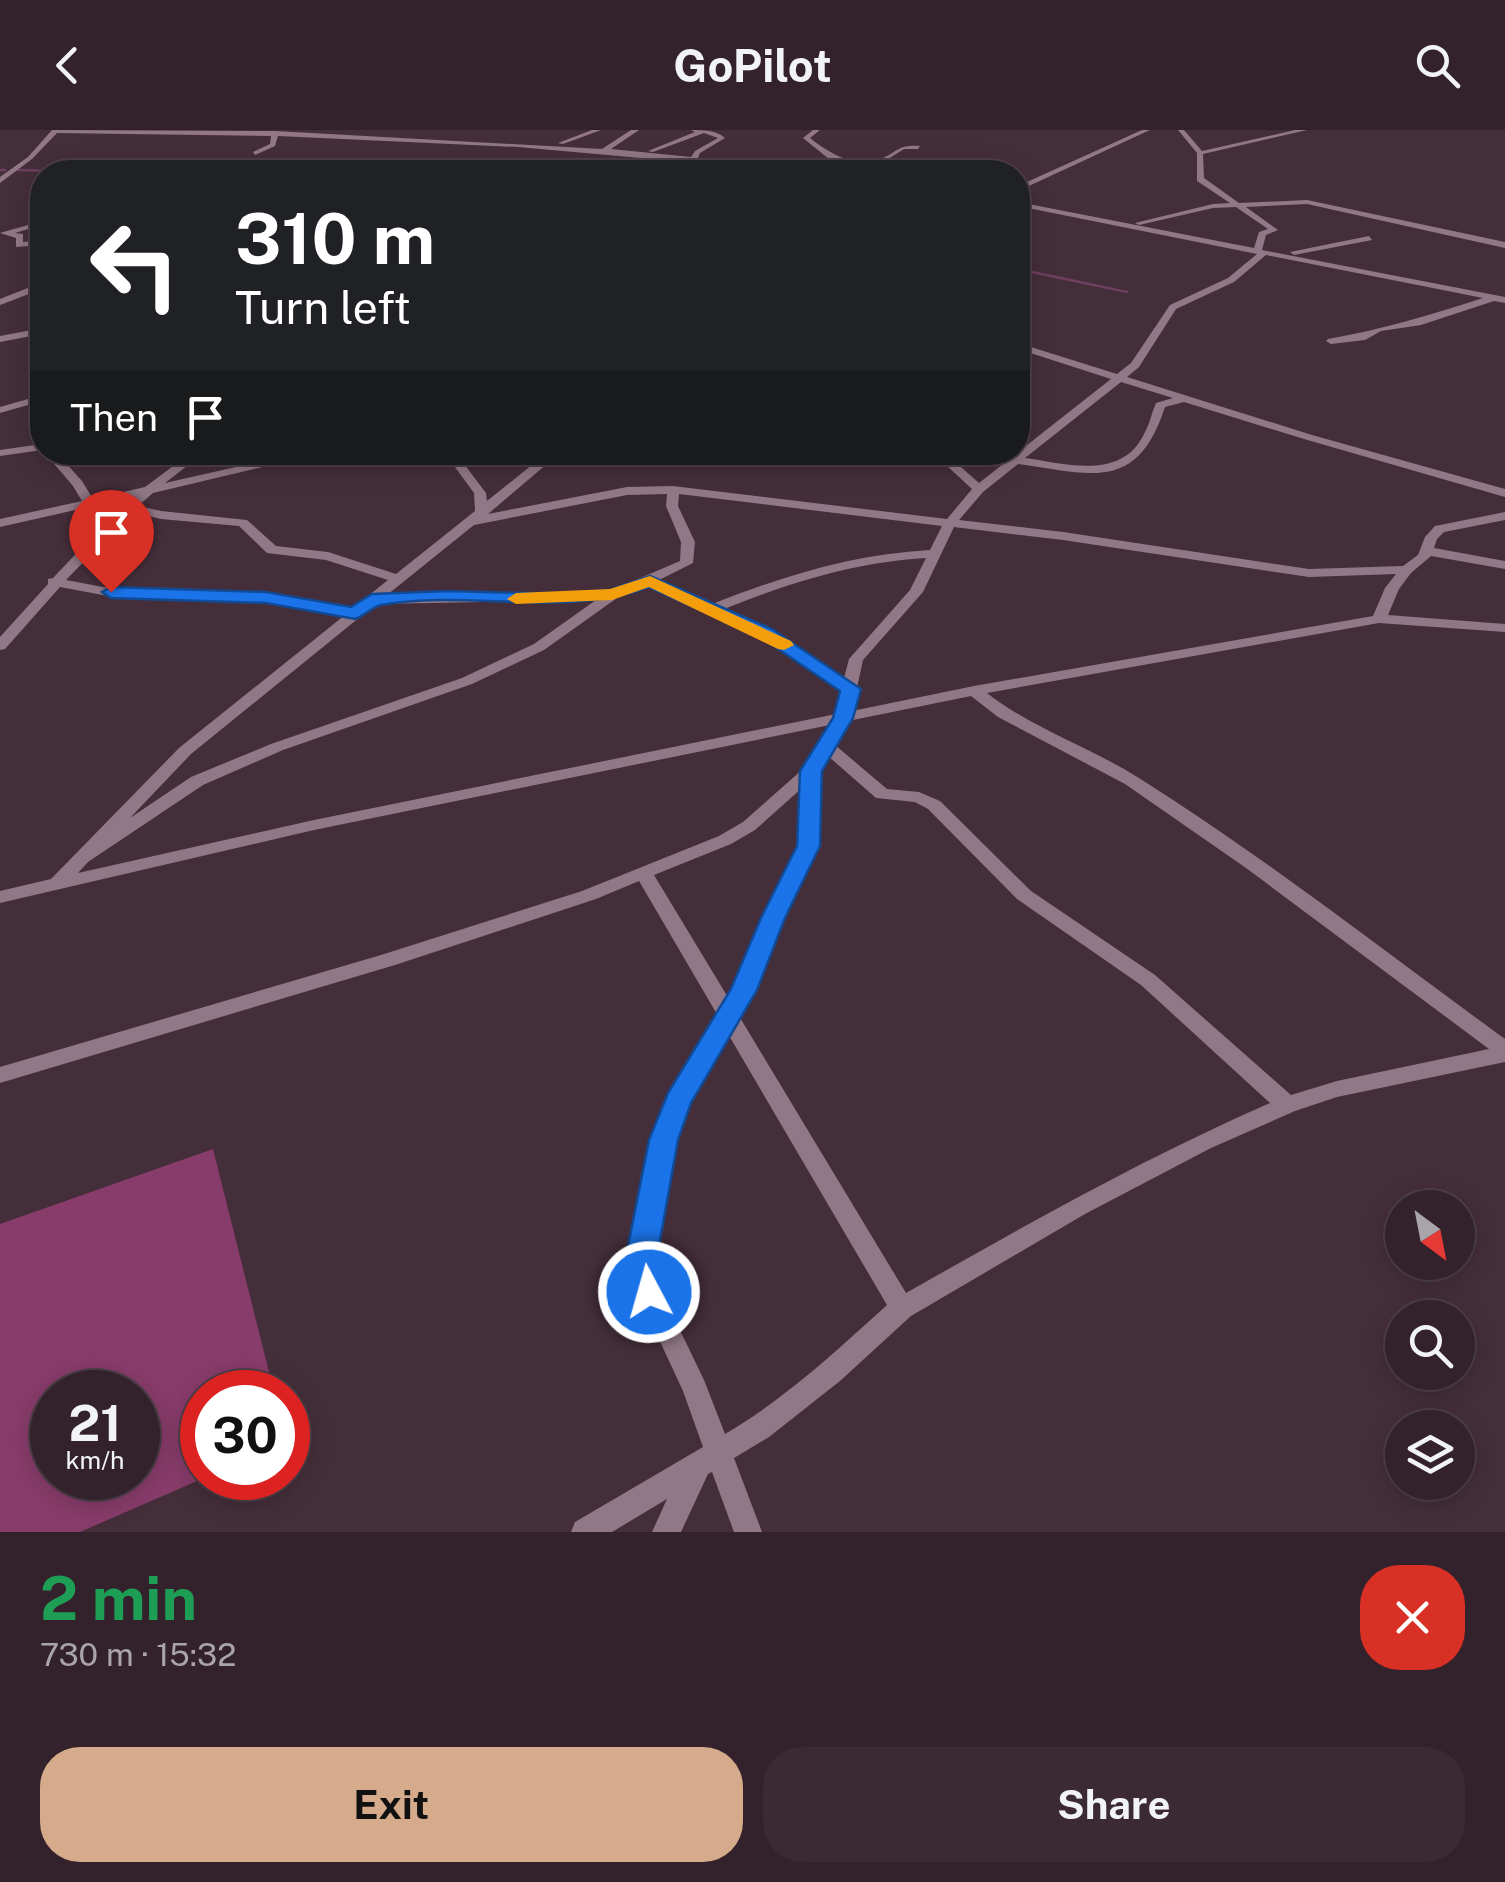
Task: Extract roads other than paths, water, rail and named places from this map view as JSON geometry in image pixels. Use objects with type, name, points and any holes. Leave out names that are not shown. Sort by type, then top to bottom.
[{"type":"street","points":[[0,180],[30,158],[55,130],[290,133],[547,146],[694,160],[697,152],[722,138],[720,134],[694,130]]},
{"type":"street","points":[[290,133],[304,130]]},
{"type":"street","points":[[547,146],[598,130]]},
{"type":"street","points":[[605,150],[636,130]]},
{"type":"street","points":[[648,153],[705,130]]},
{"type":"street","points":[[817,130],[806,138],[822,158],[835,160]]},
{"type":"street","points":[[1030,184],[1147,130]]},
{"type":"street","points":[[1030,449],[1120,378],[1150,347],[1173,307],[1230,280],[1262,250],[1262,234],[1274,230],[1200,179],[1200,153],[1181,130]]},
{"type":"street","points":[[1200,153],[1304,130]]},
{"type":"street","points":[[255,153],[274,145],[274,133]]},
{"type":"street","points":[[460,160],[508,133],[562,142]]},
{"type":"street","points":[[334,160],[374,138]]},
{"type":"street","points":[[883,160],[904,147],[918,147]]},
{"type":"street","points":[[1128,224],[1234,205],[1317,203],[1505,245]]},
{"type":"street","points":[[1030,206],[1505,298]]},
{"type":"street","points":[[2,233],[30,227]]},
{"type":"street","points":[[2,233],[20,236],[19,245],[30,244]]},
{"type":"street","points":[[1284,254],[1369,238]]},
{"type":"street","points":[[0,302],[30,291]]},
{"type":"street","points":[[1331,341],[1365,338],[1378,328],[1418,323],[1493,298]]},
{"type":"street","points":[[0,339],[30,334]]},
{"type":"street","points":[[1030,350],[1505,493]]},
{"type":"street","points":[[1030,462],[1102,470],[1123,465],[1149,443],[1160,405],[1187,398]]},
{"type":"street","points":[[0,410],[30,401]]},
{"type":"street","points":[[0,454],[30,449]]},
{"type":"street","points":[[61,465],[90,504]]},
{"type":"street","points":[[0,646],[53,582],[127,507],[182,465]]},
{"type":"street","points":[[0,523],[263,465]]},
{"type":"street","points":[[458,465],[480,493],[478,518]]},
{"type":"street","points":[[55,886],[185,751],[541,465]]},
{"type":"street","points":[[960,465],[979,489]]},
{"type":"street","points":[[0,1075],[388,960],[589,895],[750,826],[811,771],[843,718],[856,659],[916,592],[949,524],[979,489],[1010,465]]},
{"type":"street","points":[[478,518],[627,491],[674,490],[1063,536],[1309,572],[1406,570]]},
{"type":"street","points":[[83,858],[197,781],[277,747],[496,668],[539,647],[612,595],[686,563],[688,542],[672,506],[674,490]]},
{"type":"street","points":[[127,507],[154,514],[243,523],[272,550],[328,556],[398,580]]},
{"type":"street","points":[[1379,619],[1392,588],[1406,570],[1422,561],[1430,537],[1440,529],[1505,516]]},
{"type":"street","points":[[1428,551],[1505,565]]},
{"type":"street","points":[[714,608],[820,572],[933,554]]},
{"type":"street","points":[[650,581],[766,632],[851,689]]},
{"type":"street","points":[[53,582],[118,594],[266,597],[355,614]]},
{"type":"street","points":[[372,600],[612,595]]},
{"type":"street","points":[[0,897],[314,825],[974,691],[1379,619],[1505,628]]},
{"type":"street","points":[[974,691],[994,708],[1052,741],[1131,780],[1252,864],[1505,1052]]},
{"type":"street","points":[[826,746],[882,794],[920,797],[934,805],[1024,894],[1148,980],[1287,1104]]},
{"type":"street","points":[[748,1532],[708,1458],[695,1389],[649,1292],[642,1268],[664,1140],[678,1101],[728,1018],[808,846],[811,771]]},
{"type":"street","points":[[643,872],[902,1308]]},
{"type":"street","points":[[584,1532],[774,1417],[902,1308],[1076,1207],[1202,1142],[1287,1104],[1337,1089],[1454,1068],[1505,1052]]},
{"type":"street","points":[[666,1532],[708,1458]]},
{"type":"waterway","points":[[0,170],[5,170]]},
{"type":"waterway","points":[[18,170],[30,170]]},
{"type":"waterway","points":[[1030,272],[1127,292]]}]
